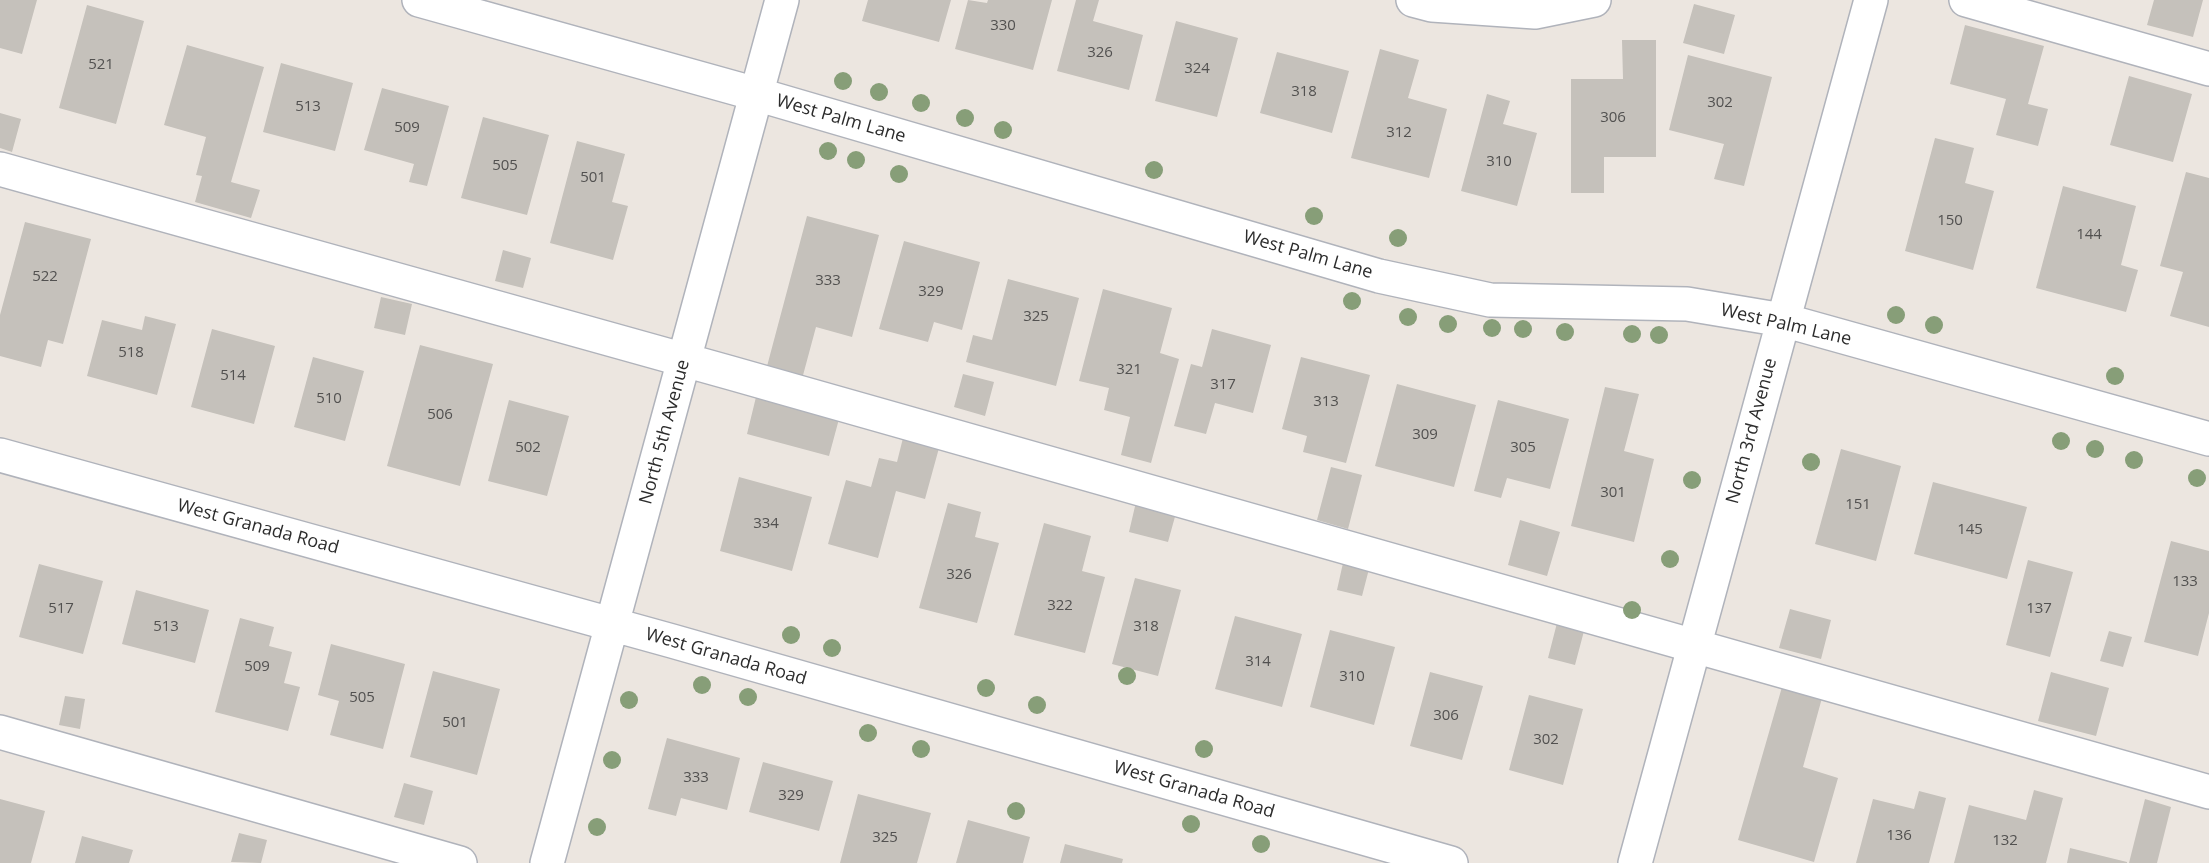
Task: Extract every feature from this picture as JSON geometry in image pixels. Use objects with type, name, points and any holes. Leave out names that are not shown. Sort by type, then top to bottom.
[{"type":"street","name":"West Palm Lane","points":[[419,0],[756,94],[1379,276],[1490,300],[1687,304],[1783,320],[2209,439]]},
{"type":"street","name":"North 5th Avenue","points":[[547,863],[782,0]]},
{"type":"street","points":[[1413,0],[1432,5],[1535,12],[1594,0]]},
{"type":"street","name":"North 3rd Avenue","points":[[1635,863],[1871,0]]},
{"type":"street","points":[[1966,0],[2209,69]]},
{"type":"street","points":[[0,169],[685,360],[2209,792]]},
{"type":"street","name":"West Granada Road","points":[[0,455],[612,625],[1451,863]]},
{"type":"street","points":[[0,732],[460,863]]},
{"type":"building","points":[[0,0],[37,0],[22,54],[0,48]]},
{"type":"building","points":[[868,0],[951,0],[939,42],[862,21]]},
{"type":"building","points":[[968,0],[987,3],[988,0],[1052,0],[1033,70],[955,49]]},
{"type":"building","points":[[1076,0],[1099,0],[1093,21],[1143,35],[1129,90],[1057,71]]},
{"type":"building","points":[[2154,0],[2203,0],[2193,37],[2147,25]]},
{"type":"building","points":[[1694,4],[1735,15],[1724,54],[1683,43]]},
{"type":"building","points":[[87,5],[144,21],[116,124],[59,108]]},
{"type":"building","points":[[1176,21],[1238,38],[1217,117],[1155,101]]},
{"type":"building","points":[[1965,25],[2044,46],[2028,104],[2048,109],[2038,146],[1996,135],[2006,99],[1950,84]]},
{"type":"building","points":[[1622,40],[1656,40],[1656,157],[1604,157],[1604,193],[1571,193],[1571,79],[1623,79]]},
{"type":"building","points":[[187,45],[264,67],[231,182],[260,190],[251,218],[195,202],[202,176],[196,175],[206,137],[164,125]]},
{"type":"building","points":[[1380,49],[1419,60],[1408,98],[1447,109],[1429,178],[1351,158]]},
{"type":"building","points":[[1277,52],[1349,71],[1332,133],[1260,113]]},
{"type":"building","points":[[1688,55],[1772,77],[1744,186],[1714,179],[1724,144],[1669,130]]},
{"type":"building","points":[[281,63],[353,83],[335,151],[263,132]]},
{"type":"building","points":[[2129,76],[2192,94],[2173,162],[2110,145]]},
{"type":"building","points":[[382,88],[449,106],[427,186],[409,182],[414,164],[364,150]]},
{"type":"building","points":[[1487,94],[1510,101],[1503,124],[1537,133],[1517,206],[1461,191]]},
{"type":"building","points":[[0,113],[21,119],[12,152],[0,148]]},
{"type":"building","points":[[483,117],[549,135],[527,215],[461,198]]},
{"type":"building","points":[[1935,138],[1974,148],[1965,183],[1994,191],[1973,270],[1905,251]]},
{"type":"building","points":[[577,141],[625,154],[612,202],[628,206],[613,260],[550,243]]},
{"type":"building","points":[[2186,172],[2209,178],[2209,327],[2170,316],[2183,272],[2160,266]]},
{"type":"building","points":[[2063,186],[2136,206],[2121,265],[2138,270],[2126,312],[2036,288]]},
{"type":"building","points":[[807,216],[879,235],[852,337],[816,327],[802,379],[766,370]]},
{"type":"building","points":[[25,222],[91,239],[63,344],[48,340],[41,367],[0,356],[0,315]]},
{"type":"building","points":[[904,241],[980,262],[962,330],[934,322],[928,342],[879,329]]},
{"type":"building","points":[[503,250],[531,258],[523,288],[495,281]]},
{"type":"building","points":[[1008,279],[1079,298],[1056,386],[966,362],[973,335],[992,340]]},
{"type":"building","points":[[1103,289],[1172,308],[1160,353],[1179,359],[1151,463],[1121,455],[1130,417],[1104,410],[1109,388],[1079,381]]},
{"type":"building","points":[[381,297],[412,304],[405,335],[374,328]]},
{"type":"building","points":[[145,316],[176,324],[157,395],[87,376],[102,320],[142,330]]},
{"type":"building","points":[[212,329],[275,346],[254,424],[191,407]]},
{"type":"building","points":[[1212,329],[1271,345],[1253,413],[1215,403],[1206,434],[1174,426],[1191,364],[1202,367]]},
{"type":"building","points":[[420,345],[493,364],[460,486],[387,466]]},
{"type":"building","points":[[313,357],[364,371],[345,441],[294,427]]},
{"type":"building","points":[[1301,357],[1370,375],[1346,463],[1303,452],[1307,436],[1282,429]]},
{"type":"building","points":[[963,374],[994,382],[985,416],[954,407]]},
{"type":"building","points":[[1397,384],[1476,405],[1454,487],[1375,466]]},
{"type":"building","points":[[1605,387],[1639,394],[1624,451],[1654,459],[1634,542],[1571,526]]},
{"type":"building","points":[[756,397],[839,419],[829,456],[747,434]]},
{"type":"building","points":[[509,400],[569,416],[547,496],[488,481]]},
{"type":"building","points":[[1498,400],[1569,419],[1550,489],[1507,478],[1501,498],[1474,491]]},
{"type":"building","points":[[903,438],[939,448],[925,499],[896,491],[878,558],[828,544],[846,480],[871,487],[879,458],[897,462]]},
{"type":"building","points":[[1841,449],[1901,466],[1876,561],[1815,544]]},
{"type":"building","points":[[1331,467],[1362,475],[1348,529],[1317,520]]},
{"type":"building","points":[[739,477],[812,497],[792,571],[720,551]]},
{"type":"building","points":[[1933,482],[2027,507],[2007,579],[1914,554]]},
{"type":"building","points":[[1136,502],[1176,513],[1168,542],[1129,532]]},
{"type":"building","points":[[948,503],[981,512],[975,537],[999,543],[977,623],[919,608]]},
{"type":"building","points":[[1520,520],[1560,532],[1547,576],[1508,565]]},
{"type":"building","points":[[1044,523],[1091,536],[1082,571],[1105,577],[1085,653],[1014,635]]},
{"type":"building","points":[[2171,541],[2209,551],[2209,613],[2198,656],[2144,642]]},
{"type":"building","points":[[2028,560],[2073,572],[2050,657],[2006,645]]},
{"type":"building","points":[[1343,563],[1369,569],[1362,596],[1337,590]]},
{"type":"building","points":[[39,564],[103,581],[83,654],[19,637]]},
{"type":"building","points":[[1135,578],[1181,590],[1158,676],[1112,664]]},
{"type":"building","points":[[136,590],[209,610],[195,663],[122,644]]},
{"type":"building","points":[[1790,609],[1831,620],[1821,659],[1779,648]]},
{"type":"building","points":[[1235,616],[1302,634],[1282,707],[1215,689]]},
{"type":"building","points":[[240,618],[274,627],[269,646],[292,652],[284,683],[300,687],[288,731],[215,712]]},
{"type":"building","points":[[1557,623],[1584,631],[1575,665],[1548,658]]},
{"type":"building","points":[[1330,630],[1395,647],[1374,725],[1310,707]]},
{"type":"building","points":[[2109,631],[2132,637],[2123,667],[2100,661]]},
{"type":"building","points":[[331,644],[405,664],[383,749],[330,735],[339,701],[318,695]]},
{"type":"building","points":[[433,671],[500,689],[477,775],[410,757]]},
{"type":"building","points":[[1430,672],[1483,686],[1462,760],[1410,746]]},
{"type":"building","points":[[2051,672],[2109,688],[2096,736],[2038,721]]},
{"type":"building","points":[[1782,687],[1822,698],[1803,767],[1838,778],[1814,862],[1738,840]]},
{"type":"building","points":[[1529,695],[1583,709],[1563,785],[1509,770]]},
{"type":"building","points":[[65,696],[85,699],[80,729],[59,725]]},
{"type":"building","points":[[667,738],[740,758],[727,810],[681,798],[676,816],[648,809]]},
{"type":"building","points":[[763,762],[833,781],[819,831],[749,812]]},
{"type":"building","points":[[404,783],[433,791],[424,825],[394,817]]},
{"type":"building","points":[[2034,790],[2063,798],[2046,863],[1954,863],[1969,805],[2026,820]]},
{"type":"building","points":[[1919,791],[1946,798],[1929,863],[1856,863],[1873,799],[1914,809]]},
{"type":"building","points":[[858,794],[931,813],[917,863],[840,863]]},
{"type":"building","points":[[0,799],[45,811],[31,863],[0,863]]},
{"type":"building","points":[[2145,799],[2171,807],[2157,863],[2129,863]]},
{"type":"building","points":[[968,820],[1030,837],[1023,863],[956,863]]},
{"type":"building","points":[[239,833],[267,840],[261,863],[231,862]]},
{"type":"building","points":[[82,836],[133,850],[129,863],[75,863]]},
{"type":"building","points":[[1065,844],[1123,859],[1122,863],[1060,863]]},
{"type":"building","points":[[2070,848],[2127,862],[2127,863],[2067,863]]}]
